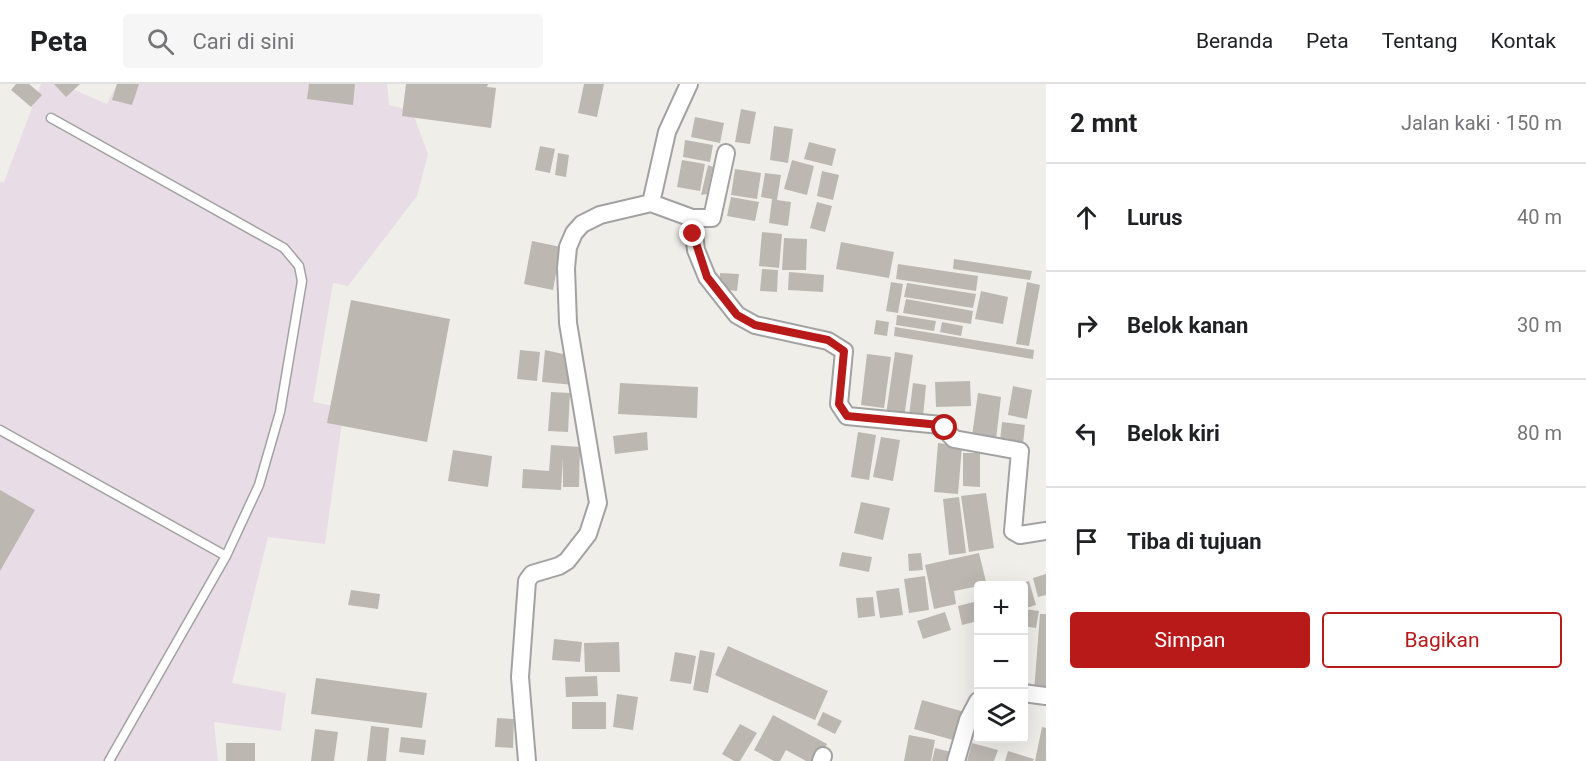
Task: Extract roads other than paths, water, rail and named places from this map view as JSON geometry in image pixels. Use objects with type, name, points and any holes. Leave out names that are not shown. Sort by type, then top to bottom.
[{"type":"street","points":[[651,203],[667,132],[689,84]]},
{"type":"street","points":[[527,761],[520,677],[527,581],[532,573],[559,566],[567,561],[588,534],[598,502],[568,323],[566,268],[568,247],[582,224],[600,215],[651,203],[692,218],[706,220],[712,218],[726,153]]},
{"type":"street","points":[[692,218],[696,250],[707,277],[737,315],[755,325],[828,340],[844,351],[839,404],[847,416],[940,425],[954,439],[1020,451],[1013,531],[1020,535],[1046,531]]},
{"type":"street","points":[[1028,694],[1046,696]]},
{"type":"street","points":[[956,761],[968,720],[974,709]]},
{"type":"lane","points":[[51,118],[284,248],[299,266],[302,280],[280,412],[259,485],[226,556],[109,761]]},
{"type":"lane","points":[[0,430],[226,556]]}]
